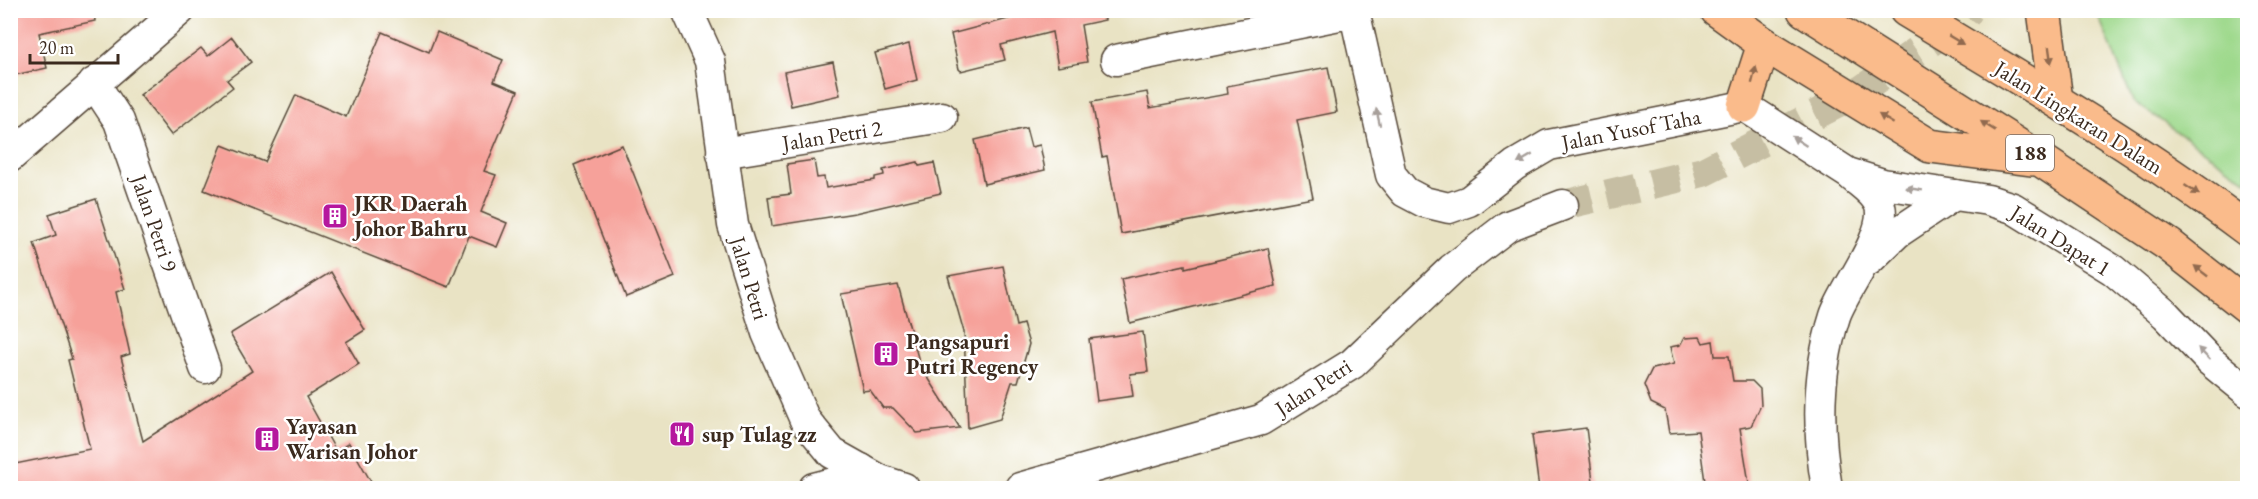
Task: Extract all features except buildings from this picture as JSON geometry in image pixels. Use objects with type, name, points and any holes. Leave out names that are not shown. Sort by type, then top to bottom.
[{"type":"highway","points":[[1717,10],[1764,44],[1930,146],[2041,160]]},
{"type":"highway","name":"188","points":[[1804,10],[2041,160],[2169,245],[2247,307]]},
{"type":"highway","name":"Jalan Lingkaran Dalam","points":[[1906,10],[2056,100],[2210,201],[2247,230]]},
{"type":"highway","points":[[2044,10],[2056,100]]},
{"type":"highway","points":[[1744,106],[1764,44]]},
{"type":"street","points":[[10,157],[180,10]]},
{"type":"street","name":"Jalan Petri","points":[[687,10],[710,61],[733,225],[767,333],[805,420],[832,453],[904,489]]},
{"type":"street","points":[[1116,60],[1354,11]]},
{"type":"street","name":"Jalan Yusof Taha","points":[[1354,11],[1391,174],[1405,192],[1424,202],[1449,208],[1469,201],[1515,165],[1549,145],[1744,106]]},
{"type":"street","name":"Jalan Petri 9","points":[[94,83],[119,121],[205,368]]},
{"type":"street","name":"Jalan Dapat 1","points":[[1744,106],[1848,173],[1883,184],[1988,200],[2013,208],[2113,270],[2166,315],[2210,361],[2247,393]]},
{"type":"street","name":"Jalan Petri 2","points":[[722,153],[942,117]]},
{"type":"street","points":[[1827,489],[1820,449],[1824,363],[1836,314],[1862,267],[1877,229],[1881,208],[1874,195],[1848,173]]},
{"type":"street","points":[[1862,267],[1897,233],[1954,195]]},
{"type":"street","name":"Jalan Petri","points":[[1020,489],[1261,420],[1352,364],[1452,269],[1508,226],[1563,205]]},
{"type":"street","points":[[814,489],[841,481],[861,469]]},
{"type":"green space","points":[[2096,10],[2247,11],[2247,181],[2133,101]]},
{"type":"tunnel","points":[[1563,205],[1703,172],[1856,94],[1962,20],[1969,10]]},
{"type":"place","name":"JKR Daerah Johor Bahru","points":[[335,216]]},
{"type":"place","name":"Pangsapuri Putri Regency","points":[[886,354]]},
{"type":"place","name":"sup Tulag zz","points":[[682,434]]},
{"type":"place","name":"Yayasan Warisan Johor","points":[[267,439]]}]
